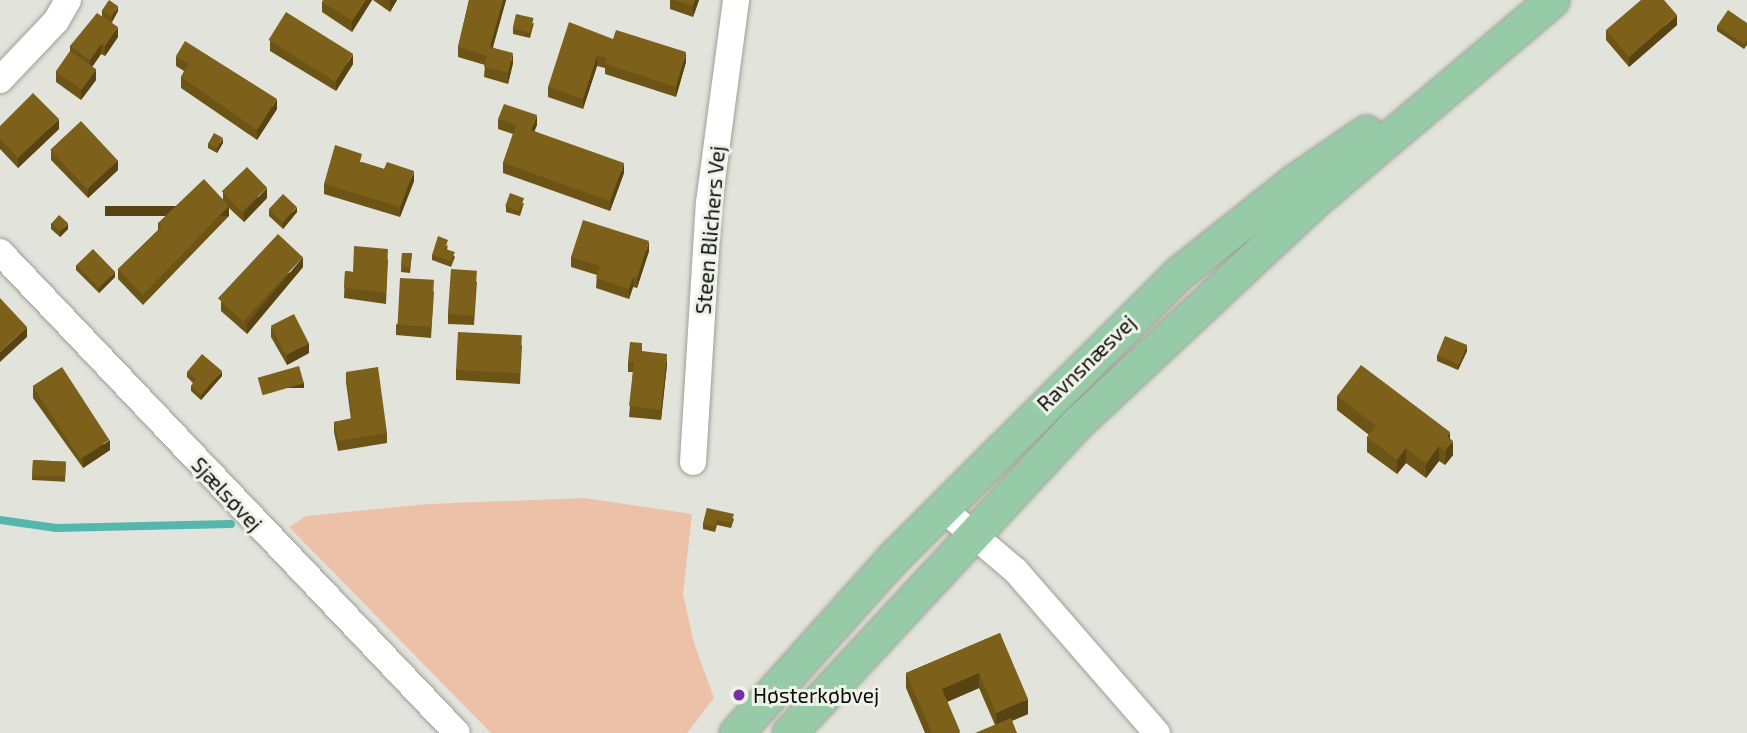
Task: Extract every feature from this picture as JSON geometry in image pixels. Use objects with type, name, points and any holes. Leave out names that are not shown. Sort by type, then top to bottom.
[{"type":"main road","name":"Ravnsnæsvej","points":[[789,733],[1074,425],[1320,197],[1488,51],[1552,0]]},
{"type":"main road","name":"Ravnsnæsvej","points":[[736,733],[942,508],[1179,273],[1296,180],[1488,51]]},
{"type":"street","points":[[0,80],[56,21],[68,0]]},
{"type":"street","name":"Steen Blichers Vej","points":[[693,462],[709,203],[736,0]]},
{"type":"street","name":"Sjælsøvej","points":[[0,252],[457,733]]},
{"type":"street","points":[[942,508],[1016,571],[1157,733]]},
{"type":"shaded area","points":[[585,498],[692,514],[683,594],[694,643],[714,698],[687,733],[491,733],[289,527],[306,516],[428,504]]},
{"type":"building","points":[[109,0],[118,6],[111,17],[102,11]]},
{"type":"building","points":[[366,0],[352,21],[322,2]]},
{"type":"building","points":[[469,0],[503,0],[490,47],[513,53],[508,73],[484,67],[487,56],[458,47]]},
{"type":"building","points":[[673,0],[695,0],[693,6]]},
{"type":"building","points":[[1641,0],[1664,0],[1677,15],[1629,57],[1606,30]]},
{"type":"building","points":[[1728,10],[1747,23],[1747,40],[1744,44],[1717,26]]},
{"type":"building","points":[[286,12],[353,54],[336,82],[269,40]]},
{"type":"building","points":[[97,13],[118,27],[105,46],[101,44],[90,60],[70,46]]},
{"type":"building","points":[[516,14],[534,18],[530,33],[513,29]]},
{"type":"building","points":[[569,22],[613,39],[616,30],[686,52],[676,87],[605,64],[607,58],[597,56],[583,99],[548,87]]},
{"type":"building","points":[[185,41],[277,99],[257,130],[181,77],[189,64],[176,56]]},
{"type":"building","points":[[70,51],[96,69],[82,90],[56,71]]},
{"type":"building","points":[[33,93],[59,119],[18,158],[0,139],[0,126]]},
{"type":"building","points":[[504,104],[537,115],[531,130],[624,163],[610,201],[503,163],[516,125],[498,119]]},
{"type":"building","points":[[81,121],[118,160],[87,189],[50,150]]},
{"type":"building","points":[[214,133],[223,138],[217,148],[208,143]]},
{"type":"building","points":[[335,145],[362,154],[360,162],[384,169],[387,162],[414,171],[400,207],[324,184]]},
{"type":"building","points":[[247,167],[267,188],[242,212],[222,191]]},
{"type":"building","points":[[204,179],[229,206],[143,295],[118,269],[162,227],[158,223]]},
{"type":"building","points":[[510,193],[524,198],[519,211],[505,206]]},
{"type":"building","points":[[283,194],[297,207],[283,222],[269,209]]},
{"type":"building","points":[[59,215],[68,223],[61,231],[52,223]]},
{"type":"building","points":[[583,220],[649,241],[637,278],[633,277],[629,289],[596,278],[600,266],[571,257]]},
{"type":"building","points":[[278,234],[303,257],[243,322],[218,298]]},
{"type":"building","points":[[438,236],[448,240],[445,249],[455,252],[451,261],[432,255]]},
{"type":"building","points":[[354,246],[388,249],[386,293],[344,288],[345,271],[353,272]]},
{"type":"building","points":[[93,249],[115,272],[99,288],[76,265]]},
{"type":"building","points":[[402,253],[412,253],[410,268],[401,267]]},
{"type":"building","points":[[451,269],[477,271],[474,316],[448,314]]},
{"type":"building","points":[[400,278],[434,280],[431,327],[398,325]]},
{"type":"building","points":[[0,298],[27,327],[0,352]]},
{"type":"building","points":[[294,314],[309,343],[286,355],[271,326]]},
{"type":"building","points":[[458,332],[522,335],[520,373],[456,370]]},
{"type":"building","points":[[1445,336],[1467,345],[1459,364],[1437,355]]},
{"type":"building","points":[[630,342],[642,343],[642,351],[667,354],[661,410],[629,406],[634,362],[628,362]]},
{"type":"building","points":[[202,354],[222,371],[201,395],[191,386],[196,379],[187,372]]},
{"type":"building","points":[[1361,365],[1450,432],[1447,436],[1453,441],[1445,451],[1439,446],[1426,464],[1406,448],[1397,460],[1367,437],[1376,426],[1337,396]]},
{"type":"building","points":[[299,366],[304,383],[263,395],[258,378]]},
{"type":"building","points":[[62,367],[109,440],[80,459],[33,386]]},
{"type":"building","points":[[378,367],[387,433],[338,441],[334,422],[352,418],[346,372]]},
{"type":"building","points":[[33,460],[66,462],[65,477],[32,475]]},
{"type":"building","points":[[707,508],[734,514],[731,523],[717,520],[715,527],[703,524]]},
{"type":"building","points":[[1000,633],[1028,699],[996,713],[979,673],[942,689],[960,731],[932,733],[906,673]]},
{"type":"building","points":[[1011,718],[1017,733],[975,733]]},
{"type":"waterway","points":[[0,520],[56,528],[231,524]]},
{"type":"place","name":"Høsterkøbvej","points":[[739,695]]}]
